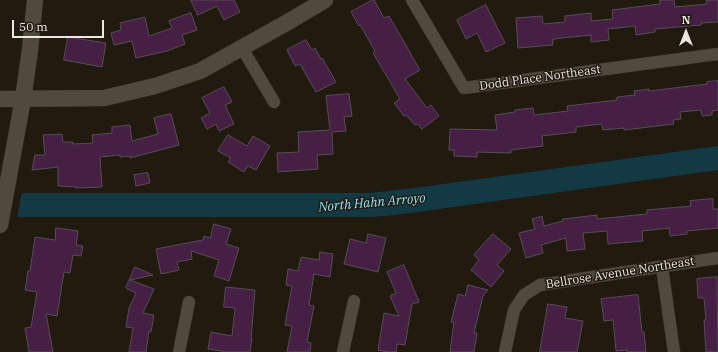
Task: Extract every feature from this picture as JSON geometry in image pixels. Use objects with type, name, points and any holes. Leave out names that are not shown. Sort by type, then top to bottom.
[{"type":"street","points":[[0,224],[23,99],[35,0]]},
{"type":"street","points":[[0,99],[104,98],[155,86],[200,71],[325,0]]},
{"type":"street","name":"Dodd Place Northeast","points":[[412,0],[464,88],[718,54]]},
{"type":"street","points":[[242,48],[274,102]]},
{"type":"street","name":"Bellrose Avenue Northeast","points":[[505,352],[514,310],[524,295],[540,285],[718,258]]},
{"type":"street","points":[[662,267],[674,352]]},
{"type":"street","points":[[343,352],[354,301]]},
{"type":"street","points":[[179,352],[189,302]]},
{"type":"water","name":"North Hahn Arroyo","points":[[718,146],[718,170],[396,215],[371,217],[0,217],[0,193],[370,193]]},
{"type":"pier","points":[[22,190],[17,219],[0,219],[0,191]]},
{"type":"building","points":[[191,0],[234,0],[240,12],[224,20],[217,6],[198,15]]},
{"type":"building","points":[[373,0],[384,18],[389,16],[420,70],[405,79],[427,108],[431,105],[439,116],[422,129],[417,124],[415,125],[406,115],[404,116],[394,103],[400,99],[373,53],[375,51],[351,12]]},
{"type":"building","points":[[660,0],[674,0],[675,7],[707,4],[706,0],[718,0],[718,22],[655,29],[655,32],[636,35],[635,26],[608,29],[609,40],[591,42],[591,35],[553,39],[553,45],[518,48],[516,18],[542,16],[543,24],[565,22],[565,16],[591,13],[591,21],[613,19],[612,10],[660,4]]},
{"type":"building","points":[[486,5],[505,43],[486,52],[477,33],[466,39],[457,20]]},
{"type":"building","points":[[191,13],[197,30],[182,35],[185,44],[167,51],[136,58],[132,41],[114,45],[111,33],[121,30],[120,23],[145,17],[149,36],[172,28],[169,21]]},
{"type":"building","points":[[68,37],[106,43],[102,67],[64,60]]},
{"type":"building","points":[[306,40],[312,50],[315,48],[336,82],[316,92],[300,64],[295,66],[287,50]]},
{"type":"building","points":[[718,81],[718,110],[712,111],[712,115],[702,116],[701,110],[680,112],[681,119],[673,120],[674,124],[624,130],[624,128],[603,130],[602,124],[576,127],[576,132],[542,136],[543,146],[511,150],[511,153],[477,152],[477,157],[454,156],[454,150],[449,150],[450,129],[497,130],[495,115],[515,112],[515,110],[533,108],[534,115],[568,111],[567,106],[617,100],[617,97],[635,95],[634,91],[649,89],[649,91],[707,84],[707,82]]},
{"type":"building","points":[[224,87],[232,102],[225,105],[234,124],[219,131],[216,124],[207,129],[201,118],[210,113],[202,98]]},
{"type":"building","points":[[349,94],[352,116],[344,117],[346,131],[332,132],[333,154],[317,155],[318,169],[278,172],[277,153],[299,152],[298,132],[330,130],[326,96]]},
{"type":"building","points":[[171,114],[179,145],[130,158],[130,156],[120,157],[120,155],[100,157],[102,187],[76,188],[58,186],[58,167],[32,170],[35,155],[45,155],[43,135],[62,134],[63,142],[73,142],[73,144],[93,143],[92,135],[112,133],[112,127],[130,125],[132,141],[158,134],[154,118]]},
{"type":"building","points":[[228,135],[247,146],[253,136],[270,146],[256,170],[248,166],[244,172],[228,162],[231,158],[218,151]]},
{"type":"building","points":[[148,173],[150,183],[136,186],[134,175]]},
{"type":"building","points":[[713,199],[713,209],[718,209],[718,228],[687,231],[687,234],[670,236],[669,228],[642,231],[643,241],[608,244],[607,231],[583,233],[585,249],[567,251],[566,238],[541,245],[543,253],[526,258],[519,233],[535,229],[532,219],[542,216],[544,226],[563,221],[563,219],[597,215],[597,219],[647,214],[647,210],[691,206],[690,201]]},
{"type":"building","points":[[214,224],[231,229],[226,244],[239,248],[229,281],[214,276],[219,260],[191,251],[192,259],[177,262],[179,270],[161,274],[156,249],[203,240],[204,236],[210,238]]},
{"type":"building","points":[[56,228],[78,231],[76,245],[83,246],[81,256],[73,255],[70,273],[64,272],[57,316],[46,314],[53,352],[29,352],[25,328],[31,327],[37,292],[25,290],[28,271],[30,271],[35,237],[55,240]]},
{"type":"building","points":[[368,234],[386,238],[378,272],[344,264],[350,239],[366,243]]},
{"type":"building","points":[[493,234],[511,249],[497,265],[504,271],[491,287],[471,270],[479,260],[474,255]]},
{"type":"building","points":[[320,252],[333,254],[330,277],[314,274],[309,305],[314,306],[307,342],[311,343],[310,352],[287,352],[292,326],[285,325],[292,286],[286,285],[288,269],[298,271],[301,257],[319,260]]},
{"type":"building","points":[[404,265],[419,302],[412,304],[405,345],[397,344],[396,352],[378,350],[384,313],[399,316],[390,296],[396,293],[387,272]]},
{"type":"building","points":[[135,267],[153,275],[130,280],[154,289],[143,313],[154,315],[151,332],[149,331],[146,352],[129,352],[133,328],[126,327],[129,308],[136,293],[126,288]]},
{"type":"building","points":[[717,277],[718,352],[706,352],[704,298],[698,298],[697,279]]},
{"type":"building","points":[[468,285],[488,290],[483,296],[474,333],[477,333],[474,352],[450,352],[454,322],[451,322],[458,294],[465,296]]},
{"type":"building","points":[[226,287],[255,290],[250,352],[222,352],[208,349],[211,332],[232,336],[235,308],[224,307]]},
{"type":"building","points":[[638,295],[646,352],[627,352],[627,350],[616,351],[613,320],[604,321],[601,299]]},
{"type":"building","points":[[548,304],[567,307],[565,318],[583,321],[577,352],[540,352]]}]
